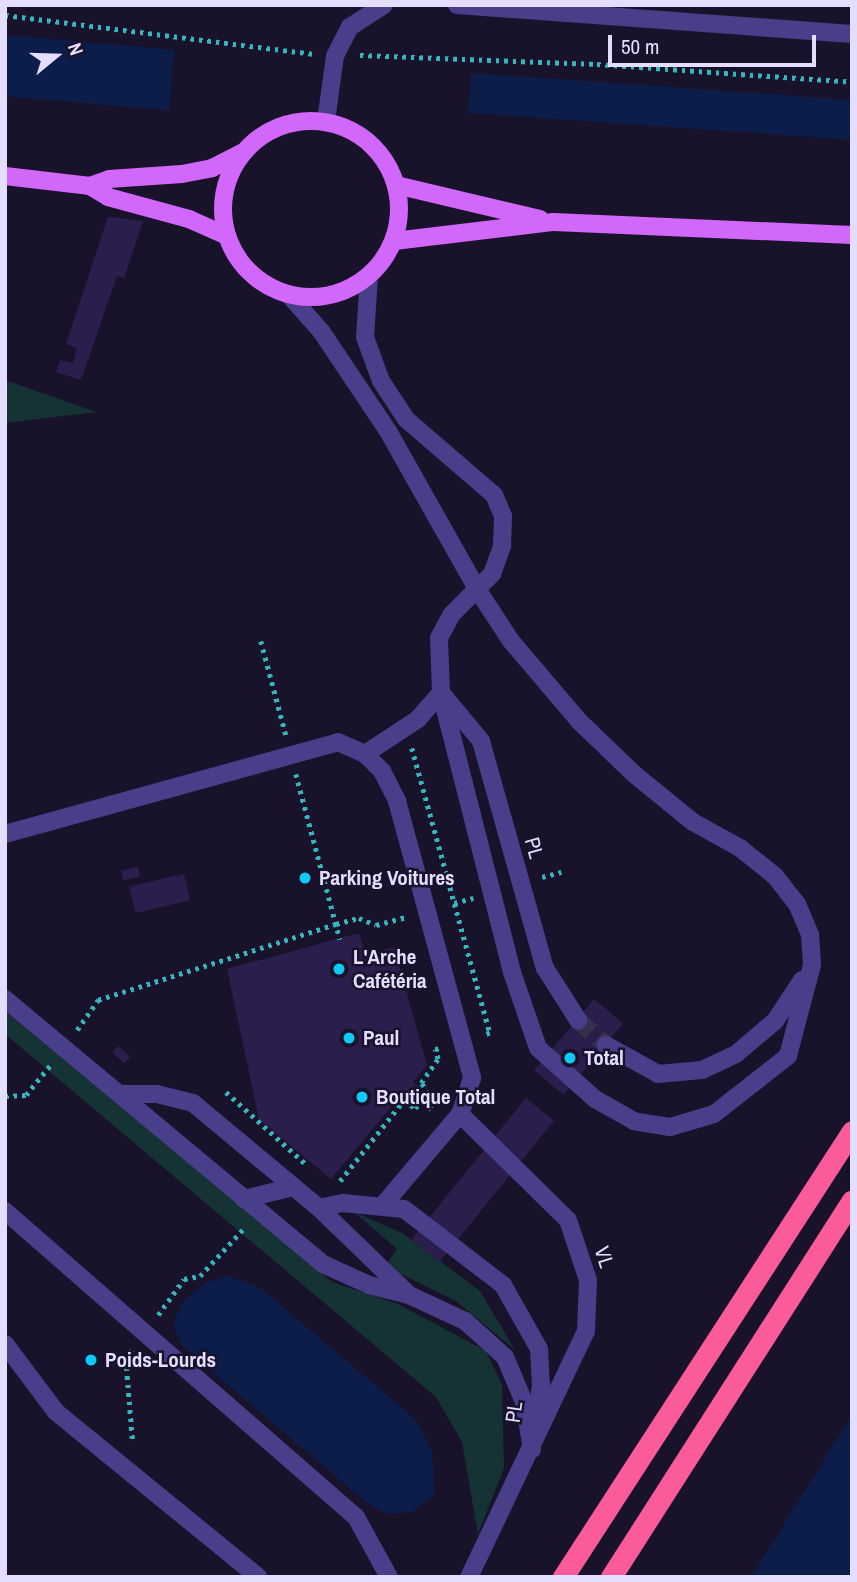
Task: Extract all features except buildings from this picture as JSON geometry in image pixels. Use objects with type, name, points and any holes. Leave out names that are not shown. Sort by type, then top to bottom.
[{"type":"highway","points":[[563,1577],[852,1131]]},
{"type":"highway","points":[[611,1577],[852,1200]]},
{"type":"main road","points":[[90,186],[109,179],[212,168],[244,151],[277,128],[296,121],[326,121],[350,129],[370,143],[387,162],[396,185],[400,213],[394,241],[369,276],[331,295],[289,295],[250,274],[227,236],[224,192],[244,151]]},
{"type":"main road","points":[[5,176],[90,186],[108,197],[190,219],[227,236]]},
{"type":"main road","points":[[396,185],[554,222]]},
{"type":"main road","points":[[394,241],[554,222],[852,235]]},
{"type":"street","points":[[326,121],[335,57],[350,27],[384,5]]},
{"type":"street","points":[[457,5],[852,34]]},
{"type":"street","points":[[289,295],[321,331],[388,430],[477,589],[511,641],[580,722],[693,822],[740,848],[775,876],[797,904],[810,935],[812,965],[788,1056],[746,1093],[714,1114],[670,1127],[634,1121],[595,1099],[538,1048],[491,892],[441,693],[439,638],[452,614],[477,589],[492,573],[502,546],[503,516],[494,495],[406,419],[381,381],[365,337],[369,276]]},
{"type":"street","points":[[365,754],[418,719],[441,693]]},
{"type":"street","name":"PL","points":[[441,693],[481,741],[545,968],[578,1020]]},
{"type":"street","points":[[5,834],[338,743],[365,754],[382,771],[397,801],[472,1078],[460,1114],[384,1204],[319,1208]]},
{"type":"street","points":[[606,1045],[658,1074],[702,1070],[736,1054],[775,1021],[812,965]]},
{"type":"street","points":[[5,999],[323,1264],[369,1285],[409,1294],[465,1321],[505,1357],[524,1402],[532,1449]]},
{"type":"street","points":[[120,1094],[157,1094],[193,1103],[319,1208],[409,1294]]},
{"type":"street","name":"VL","points":[[460,1114],[568,1220],[588,1280],[586,1331],[469,1577]]},
{"type":"street","points":[[244,1199],[294,1187]]},
{"type":"street","name":"PL","points":[[384,1204],[404,1209],[503,1286],[520,1309],[539,1349],[541,1385],[532,1449]]},
{"type":"street","points":[[5,1210],[356,1517],[389,1577]]},
{"type":"street","points":[[5,1344],[56,1412],[258,1577]]},
{"type":"path","points":[[5,15],[335,57],[597,64],[852,82]]},
{"type":"path","points":[[261,641],[340,939]]},
{"type":"path","points":[[319,1208],[404,1100],[415,1108],[428,1094],[421,1083],[438,1059],[435,1049],[489,1033],[412,748]]},
{"type":"path","points":[[521,884],[561,872]]},
{"type":"path","points":[[5,1096],[26,1095],[98,1000],[336,924],[359,918],[376,925],[491,892]]},
{"type":"path","points":[[134,1456],[126,1359],[184,1279],[200,1276],[249,1222],[258,1230]]},
{"type":"green space","points":[[5,380],[96,412],[5,423]]},
{"type":"green space","points":[[5,1011],[332,1282],[398,1304],[486,1351],[502,1385],[504,1468],[478,1534],[462,1442],[436,1397],[5,1034]]},
{"type":"green space","points":[[354,1212],[402,1233],[480,1291],[515,1350],[456,1301],[399,1273],[388,1262],[397,1249]]},
{"type":"water","points":[[5,35],[174,50],[169,111],[5,96]]},
{"type":"water","points":[[471,73],[852,100],[849,140],[468,113]]},
{"type":"water","points":[[228,1276],[262,1289],[415,1419],[432,1450],[435,1494],[412,1512],[387,1514],[367,1503],[182,1346],[173,1324],[184,1301],[205,1283]]},
{"type":"water","points":[[852,1415],[852,1577],[751,1577]]},
{"type":"tunnel","points":[[578,1020],[606,1045]]},
{"type":"place","name":"Parking Voitures","points":[[305,878]]},
{"type":"place","name":"L'Arche Cafétéria","points":[[339,969]]},
{"type":"place","name":"Paul","points":[[349,1038]]},
{"type":"place","name":"Total","points":[[570,1058]]},
{"type":"place","name":"Boutique Total","points":[[362,1097]]},
{"type":"place","name":"Poids-Lourds","points":[[91,1360]]}]
